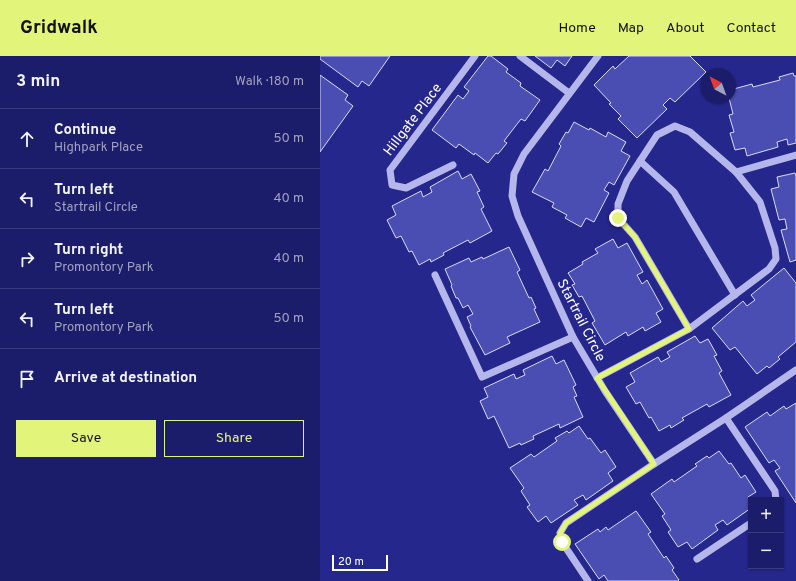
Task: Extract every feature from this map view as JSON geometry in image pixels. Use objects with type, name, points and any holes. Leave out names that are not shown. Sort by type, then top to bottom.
[{"type":"street","name":"Hillgate Place","points":[[453,165],[406,188],[392,185],[390,170],[475,56]]},
{"type":"street","points":[[520,56],[569,93]]},
{"type":"street","name":"Startrail Circle","points":[[598,56],[524,154],[514,174],[512,196],[518,216],[573,337],[597,378],[654,464]]},
{"type":"street","points":[[597,378],[689,329],[769,269],[776,259],[775,248],[760,202],[736,172],[690,132],[675,126],[657,135],[627,181],[618,204],[618,218],[635,237],[689,329]]},
{"type":"street","points":[[736,172],[796,155]]},
{"type":"street","points":[[640,161],[674,192],[735,295]]},
{"type":"street","points":[[435,275],[482,377],[573,337]]},
{"type":"street","points":[[588,581],[562,542],[560,533],[566,523],[796,370]]},
{"type":"street","points":[[726,418],[775,490],[776,497]]},
{"type":"street","points":[[697,559],[748,525]]},
{"type":"building","points":[[320,56],[390,56],[369,86],[362,81],[358,87],[320,59]]},
{"type":"building","points":[[488,56],[491,56],[508,69],[506,72],[521,83],[520,86],[540,100],[525,121],[521,119],[504,141],[507,143],[488,163],[475,153],[474,155],[459,144],[456,148],[432,130],[458,95],[463,99],[469,91],[464,87]]},
{"type":"building","points":[[535,56],[572,56],[565,66],[557,60],[551,68]]},
{"type":"building","points":[[629,56],[690,56],[702,68],[700,68],[700,78],[675,102],[670,98],[663,105],[667,109],[637,138],[618,119],[621,116],[594,85],[613,66],[615,69]]},
{"type":"building","points":[[793,73],[794,76],[796,76],[796,143],[788,145],[787,139],[777,142],[778,147],[747,156],[745,148],[735,150],[730,133],[734,132],[729,115],[733,114],[730,104],[736,104],[736,88],[752,84],[753,87],[780,80],[779,77]]},
{"type":"building","points":[[320,75],[348,95],[345,100],[353,106],[320,152]]},
{"type":"building","points":[[574,122],[589,130],[590,128],[606,137],[608,132],[626,142],[621,151],[630,156],[614,185],[609,182],[604,190],[609,193],[594,222],[586,218],[581,227],[565,218],[567,215],[552,207],[554,203],[532,192],[545,169],[548,171],[561,146],[559,144],[566,132],[568,133]]},
{"type":"building","points":[[458,171],[462,179],[471,174],[480,191],[477,192],[484,207],[481,209],[492,231],[470,243],[468,240],[443,253],[444,255],[431,262],[430,259],[419,265],[412,251],[409,252],[401,236],[396,238],[387,220],[396,215],[392,206],[421,191],[423,197],[432,192],[430,187]]},
{"type":"building","points":[[795,173],[796,260],[790,262],[781,230],[787,229],[785,219],[779,220],[771,189],[779,187],[777,177]]},
{"type":"building","points":[[613,239],[618,248],[627,243],[643,272],[637,275],[642,284],[647,280],[663,309],[656,313],[661,322],[645,331],[643,327],[628,336],[626,332],[605,345],[592,323],[595,321],[582,296],[579,297],[572,285],[575,284],[568,273],[583,264],[582,262],[598,253],[595,249]]},
{"type":"building","points":[[509,247],[520,270],[517,272],[529,298],[531,297],[536,308],[534,309],[540,322],[507,337],[510,343],[485,355],[470,327],[471,326],[467,317],[473,314],[468,305],[463,308],[458,298],[456,298],[445,269],[469,258],[471,262],[482,257],[483,259]]},
{"type":"building","points":[[784,268],[796,283],[796,342],[778,357],[780,359],[769,368],[767,366],[757,374],[735,347],[730,350],[712,328],[743,301],[747,306],[755,300],[751,295]]},
{"type":"building","points":[[695,336],[700,343],[708,339],[717,355],[714,356],[722,371],[719,373],[731,395],[709,407],[707,404],[682,418],[684,420],[671,428],[670,425],[659,431],[651,417],[649,418],[640,402],[636,404],[626,387],[635,382],[630,373],[658,357],[661,362],[670,357],[667,352]]},
{"type":"building","points":[[552,356],[556,364],[564,360],[576,385],[573,387],[577,396],[574,397],[583,417],[560,428],[559,424],[533,436],[534,439],[521,445],[520,443],[509,448],[494,416],[488,419],[480,401],[488,397],[484,388],[514,374],[516,379],[525,375],[523,370]]},
{"type":"building","points":[[796,403],[796,503],[775,471],[780,468],[774,460],[769,463],[745,427],[767,412],[770,416],[784,406],[786,409]]},
{"type":"building","points":[[579,426],[588,439],[590,438],[601,453],[605,450],[616,467],[608,473],[613,481],[586,500],[583,495],[574,500],[578,505],[551,523],[546,516],[538,522],[527,507],[530,505],[521,491],[524,488],[510,468],[531,454],[534,457],[557,441],[555,438],[567,431],[569,433]]},
{"type":"building","points":[[719,451],[729,464],[731,463],[741,478],[745,475],[756,492],[748,497],[748,510],[727,525],[723,520],[715,525],[718,530],[692,549],[687,542],[678,547],[668,532],[671,530],[662,516],[665,514],[651,494],[672,479],[674,482],[697,466],[695,464],[707,456],[709,458]]},
{"type":"building","points":[[636,511],[651,532],[648,534],[664,558],[666,556],[674,568],[672,570],[679,580],[678,581],[608,581],[604,575],[599,579],[575,544],[598,529],[600,532],[606,527],[608,530]]},
{"type":"route","points":[[562,542],[560,533],[566,523],[654,464],[597,378],[689,329],[635,237],[618,218]]}]
